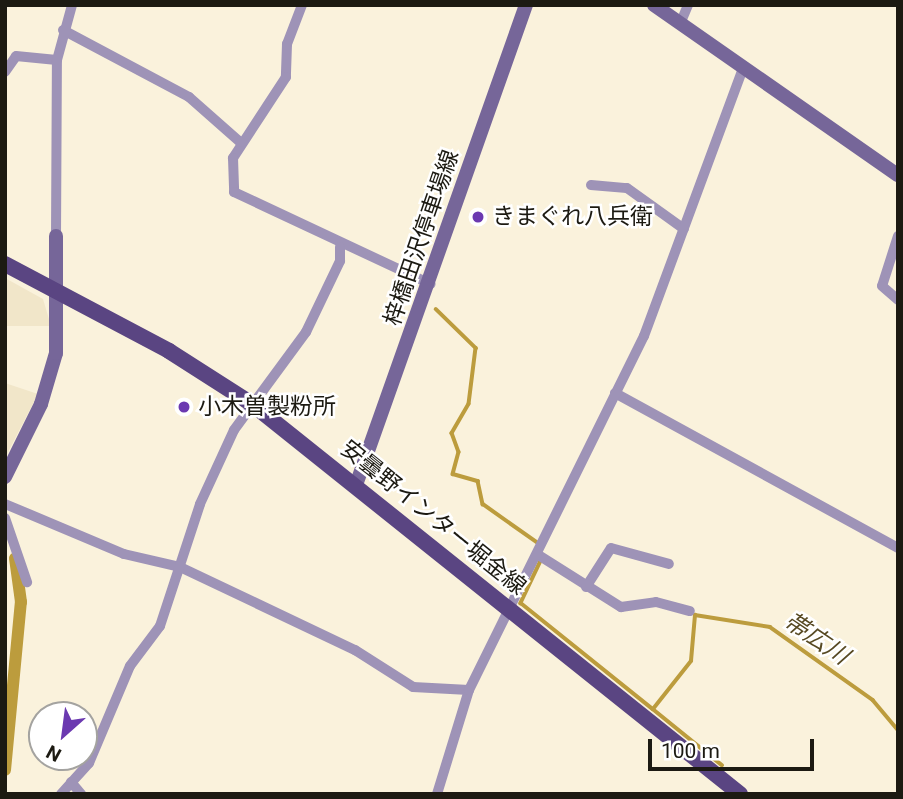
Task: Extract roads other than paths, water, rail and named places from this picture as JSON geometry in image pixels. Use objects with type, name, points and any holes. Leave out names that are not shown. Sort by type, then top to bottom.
[{"type":"main road","name":"安曇野インター堀金線","points":[[5,264],[252,404],[740,794]]},
{"type":"street","points":[[5,477],[50,382],[57,292],[57,60],[63,30],[72,5]]},
{"type":"street","points":[[302,5],[286,44],[286,77],[240,142],[234,192],[340,247],[368,250],[431,285]]},
{"type":"street","name":"梓橋田沢停車場線","points":[[356,485],[431,285],[526,5]]},
{"type":"street","points":[[654,5],[898,175]]},
{"type":"street","points":[[680,24],[688,5]]},
{"type":"street","points":[[63,30],[188,97],[240,142]]},
{"type":"street","points":[[5,72],[16,56],[57,60]]},
{"type":"street","points":[[437,794],[469,691],[510,608],[540,556],[615,394],[684,229],[743,68]]},
{"type":"street","points":[[591,185],[627,188],[684,229]]},
{"type":"street","points":[[898,236],[882,286],[898,300]]},
{"type":"street","points":[[61,794],[89,763],[130,666],[160,626],[200,504],[252,404],[306,332],[340,261],[340,247]]},
{"type":"street","points":[[615,394],[898,548]]},
{"type":"street","points":[[5,503],[124,554],[180,567],[355,650],[413,687],[469,691]]},
{"type":"street","points":[[5,518],[27,582]]},
{"type":"street","points":[[586,587],[611,548],[669,564]]},
{"type":"street","points":[[540,556],[621,607],[656,602],[690,611]]},
{"type":"street","points":[[71,782],[81,794]]},
{"type":"waterway","points":[[436,309],[476,348],[469,404],[452,433],[459,452],[453,474],[478,481],[483,504],[538,543]]},
{"type":"waterway","points":[[5,770],[21,602],[15,558]]},
{"type":"waterway","name":"帯広川","points":[[541,561],[521,603],[653,709],[691,661],[695,615],[770,627],[873,700],[898,730]]},
{"type":"waterway","points":[[653,709],[722,765]]},
{"type":"place","name":"きまぐれ八兵衛","points":[[478,217]]},
{"type":"place","name":"小木曽製粉所","points":[[184,407]]}]
